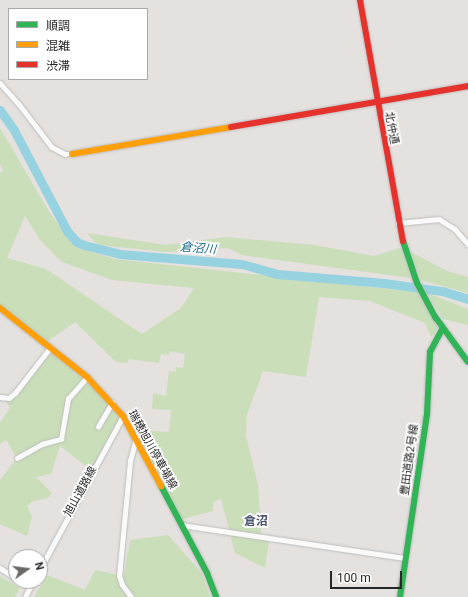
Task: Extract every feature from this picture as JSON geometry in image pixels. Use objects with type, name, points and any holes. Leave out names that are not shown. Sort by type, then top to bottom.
[{"type":"street","name":"北仲通","points":[[360,0],[376,102],[398,223],[408,258],[417,283],[432,311],[468,362]]},
{"type":"street","points":[[0,83],[20,104],[52,147],[65,154],[468,86]]},
{"type":"street","points":[[398,223],[439,219],[455,229],[468,244]]},
{"type":"street","name":"瑞穂旭川停車場線","points":[[0,308],[86,376],[123,416],[136,437],[182,525],[216,597]]},
{"type":"street","name":"豊田道路2号線","points":[[400,597],[427,414],[430,352],[434,340],[443,328]]},
{"type":"street","points":[[0,397],[9,398],[15,393],[50,348]]},
{"type":"street","points":[[17,458],[42,444],[61,439],[68,399],[86,376]]},
{"type":"street","points":[[98,427],[112,403]]},
{"type":"street","name":"旭山道路線","points":[[48,554],[123,416]]},
{"type":"street","points":[[131,597],[122,585],[119,576],[130,461],[136,437]]},
{"type":"street","points":[[182,525],[406,558]]},
{"type":"green space","points":[[0,128],[50,213],[75,247],[115,259],[417,292],[438,328],[431,337],[425,323],[370,301],[319,297],[306,377],[263,371],[247,415],[246,436],[258,485],[261,533],[269,541],[265,568],[235,553],[221,499],[213,502],[213,511],[179,520],[132,430],[169,432],[171,410],[152,409],[153,393],[166,396],[169,371],[176,372],[176,367],[183,368],[185,354],[170,351],[169,355],[161,354],[159,363],[129,359],[127,363],[116,362],[75,322],[45,343],[0,308],[0,173],[3,170],[0,164]],"holes":[[[25,216],[40,240],[62,262],[112,280],[194,288],[181,308],[142,334],[46,269],[7,258]]]},
{"type":"green space","points":[[87,233],[165,245],[226,237],[314,245],[374,256],[400,248],[403,249],[411,278],[242,255],[228,248],[166,252],[98,245]]},
{"type":"green space","points":[[409,251],[447,271],[468,277],[468,293],[421,280]]},
{"type":"green space","points":[[427,293],[468,309],[468,325],[443,319]]},
{"type":"green space","points":[[50,348],[87,377],[123,416],[92,471],[60,446],[51,474],[36,477],[52,493],[48,498],[33,501],[27,506],[32,517],[27,536],[0,524],[0,480],[17,458],[6,440],[0,444],[0,423],[10,408],[4,398],[9,398]]},
{"type":"green space","points":[[168,535],[201,572],[210,597],[34,597],[39,589],[48,589],[48,575],[85,590],[95,570],[124,576],[130,540]]},
{"type":"green space","points":[[0,576],[8,581],[8,589],[19,589],[15,597],[0,597]]},
{"type":"waterway","name":"倉沼川","points":[[0,110],[14,130],[67,231],[77,242],[84,245],[120,254],[242,264],[278,274],[384,283],[442,291],[468,299]]},
{"type":"traffic: fast","points":[[403,241],[417,283],[436,318],[468,362]]},
{"type":"traffic: fast","points":[[400,597],[427,414],[430,352],[443,328]]},
{"type":"traffic: fast","points":[[161,486],[207,573],[216,597]]},
{"type":"traffic: slow","points":[[72,154],[231,127]]},
{"type":"traffic: slow","points":[[0,308],[87,377],[123,416],[161,486]]},
{"type":"traffic: jam","points":[[360,0],[403,241]]},
{"type":"traffic: jam","points":[[231,127],[468,86]]},
{"type":"district","name":"倉沼","points":[[256,522]]}]
